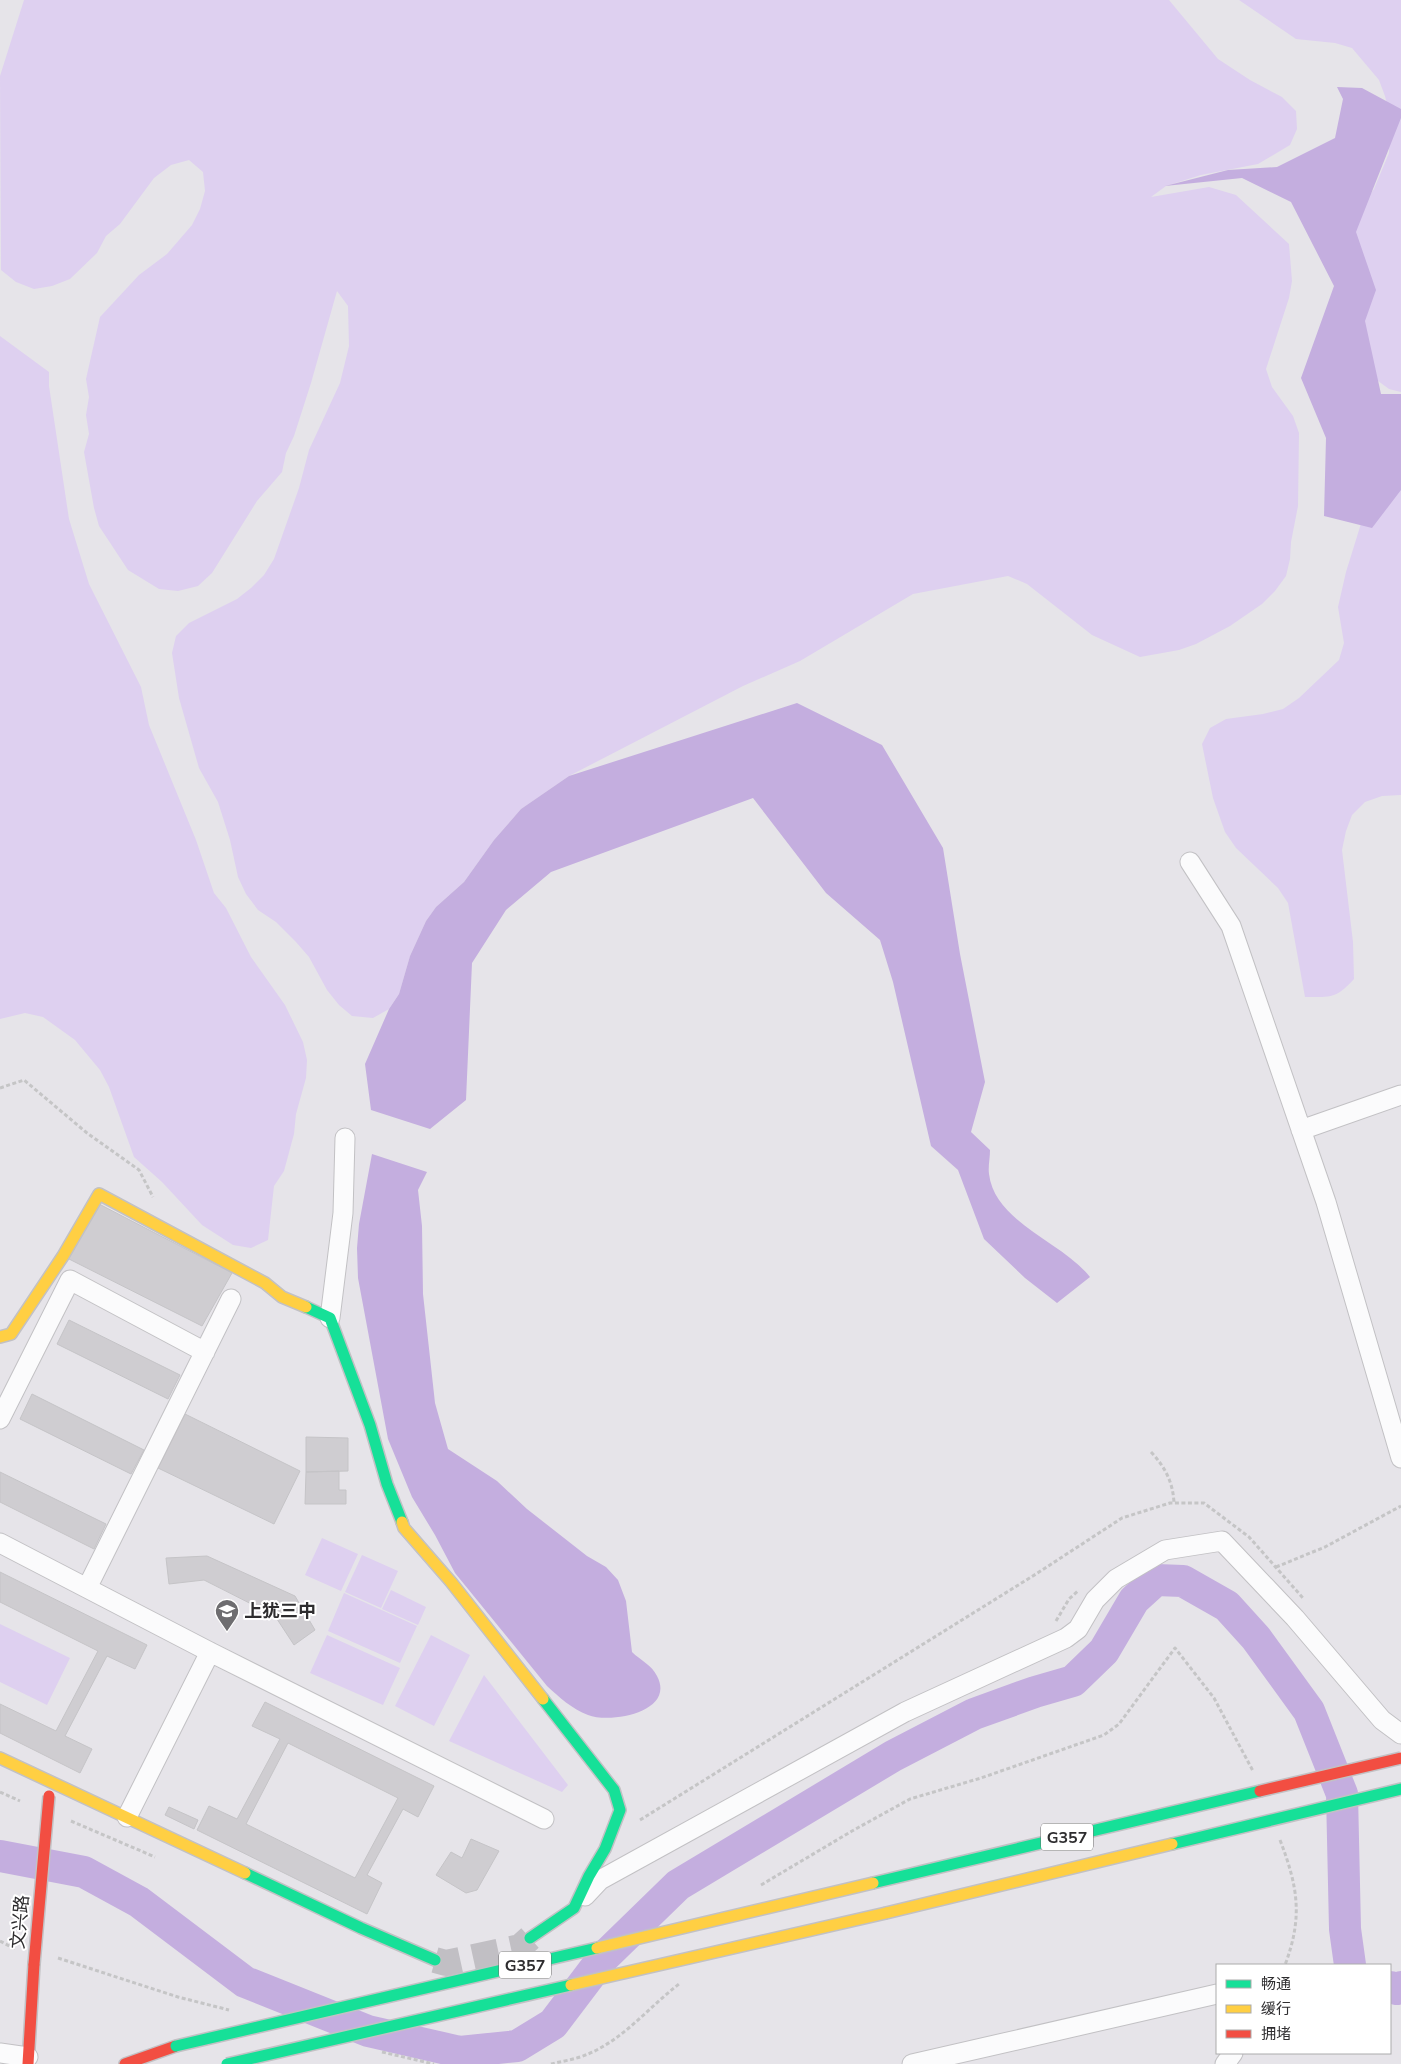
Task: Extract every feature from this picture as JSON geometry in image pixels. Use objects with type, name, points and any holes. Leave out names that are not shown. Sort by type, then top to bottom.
[{"type":"main road","points":[[0,1337],[10,1334],[63,1256],[99,1194],[265,1283],[282,1297],[330,1318],[370,1425],[387,1484],[404,1528],[451,1582],[614,1790],[620,1810],[605,1849],[589,1876],[574,1908],[530,1938]]},
{"type":"main road","points":[[0,1758],[361,1928],[435,1960]]},
{"type":"main road","name":"G357","points":[[129,2063],[176,2046],[873,1884],[1401,1758]]},
{"type":"main road","name":"文兴路","points":[[28,2061],[34,1964],[49,1796],[53,1783]]},
{"type":"main road","name":"G357","points":[[227,2064],[886,1913],[1401,1789]]},
{"type":"street","points":[[1190,862],[1231,926],[1326,1202],[1401,1458]]},
{"type":"street","points":[[1301,1130],[1401,1095]]},
{"type":"street","points":[[330,1318],[343,1213],[345,1138]]},
{"type":"street","points":[[0,1419],[70,1280],[205,1352]]},
{"type":"street","points":[[87,1588],[231,1299]]},
{"type":"street","points":[[574,1908],[600,1880],[905,1712],[1066,1638],[1078,1629],[1095,1600],[1116,1579],[1165,1550],[1222,1541],[1295,1618],[1382,1720],[1398,1729]]},
{"type":"street","points":[[0,1543],[210,1652],[544,1819]]},
{"type":"street","points":[[126,1817],[210,1652]]},
{"type":"street","points":[[912,2064],[1216,1994]]},
{"type":"street","points":[[0,2053],[28,2061]]},
{"type":"street","points":[[1224,2064],[1233,2054]]},
{"type":"path","points":[[0,1088],[24,1080],[87,1133],[139,1170],[156,1202]]},
{"type":"path","points":[[1151,1452],[1163,1466],[1173,1489],[1174,1503]]},
{"type":"path","points":[[1276,1567],[1325,1547],[1401,1506]]},
{"type":"path","points":[[755,1892],[762,1884],[910,1799],[981,1778],[1104,1735],[1119,1724],[1175,1648]]},
{"type":"path","points":[[0,1792],[20,1801]]},
{"type":"path","points":[[0,1941],[13,1948]]},
{"type":"path","points":[[550,2064],[588,2054],[632,2027],[660,1998],[686,1977]]},
{"type":"shaded area","points":[[24,0],[1169,0],[1218,59],[1250,80],[1282,97],[1296,111],[1297,129],[1290,145],[1258,164],[1201,175],[1166,186],[1151,197],[1209,187],[1236,195],[1289,244],[1292,281],[1289,298],[1266,369],[1272,387],[1293,416],[1299,433],[1298,506],[1286,576],[1262,604],[1230,626],[1196,644],[1179,650],[1140,657],[1092,635],[1027,584],[1008,576],[913,594],[800,661],[743,686],[569,776],[521,809],[494,840],[464,882],[436,907],[426,921],[410,956],[399,994],[389,1009],[373,1018],[352,1016],[339,1005],[327,990],[309,957],[296,942],[276,922],[258,910],[246,894],[238,877],[230,840],[218,802],[199,768],[179,698],[172,653],[176,636],[189,623],[237,599],[264,575],[274,559],[299,488],[309,450],[340,383],[349,346],[348,306],[337,291],[311,383],[294,436],[286,453],[282,472],[257,501],[212,573],[198,586],[178,591],[159,589],[128,570],[99,526],[94,508],[84,452],[89,434],[86,415],[89,397],[86,379],[100,317],[139,275],[167,254],[192,225],[200,209],[205,191],[203,172],[189,160],[171,165],[154,178],[120,224],[106,236],[97,253],[70,279],[52,286],[34,289],[16,282],[1,270],[0,76]]},
{"type":"shaded area","points":[[1239,0],[1401,0],[1401,392],[1389,389],[1359,367],[1352,220],[1374,189],[1389,153],[1390,116],[1379,80],[1352,48],[1335,43],[1296,39]]},
{"type":"shaded area","points":[[1337,87],[1362,88],[1401,109],[1401,118],[1356,232],[1376,290],[1365,321],[1381,394],[1401,394],[1401,490],[1372,528],[1324,516],[1326,438],[1301,378],[1334,286],[1291,202],[1242,178],[1165,186],[1228,170],[1277,167],[1335,138],[1343,99]]},
{"type":"shaded area","points":[[0,336],[49,372],[49,386],[69,519],[89,584],[141,687],[149,725],[196,840],[214,893],[226,908],[251,957],[285,1005],[303,1042],[307,1060],[306,1078],[284,1171],[274,1186],[268,1240],[251,1248],[233,1245],[202,1225],[162,1182],[134,1157],[109,1087],[100,1070],[75,1040],[43,1017],[25,1013],[0,1019]]},
{"type":"shaded area","points":[[1401,459],[1401,795],[1382,796],[1365,802],[1352,815],[1346,831],[1342,850],[1353,942],[1354,979],[1332,996],[1305,997],[1288,903],[1278,888],[1236,848],[1225,832],[1213,798],[1202,744],[1210,728],[1226,719],[1283,709],[1299,698],[1339,660],[1344,643],[1338,607],[1346,572],[1368,501]]},
{"type":"shaded area","points":[[797,703],[882,745],[943,848],[960,954],[985,1082],[971,1132],[990,1150],[989,1174],[994,1191],[1004,1206],[1016,1219],[1064,1253],[1090,1277],[1057,1303],[1025,1278],[984,1239],[958,1170],[931,1146],[893,982],[880,940],[826,893],[753,798],[551,872],[506,910],[472,963],[466,1100],[430,1129],[371,1110],[365,1064],[389,1009],[399,994],[410,956],[426,921],[436,907],[464,882],[494,840],[521,809],[569,776]]},
{"type":"shaded area","points":[[372,1154],[427,1172],[418,1190],[422,1226],[423,1294],[435,1403],[448,1449],[497,1481],[527,1509],[587,1556],[606,1567],[618,1580],[626,1601],[632,1652],[649,1666],[657,1676],[660,1688],[657,1699],[650,1707],[625,1716],[611,1718],[588,1715],[571,1706],[547,1686],[455,1573],[412,1497],[388,1439],[358,1278],[357,1248],[359,1224]]},
{"type":"shaded area","points":[[322,1538],[358,1554],[341,1591],[305,1575]]},
{"type":"shaded area","points":[[362,1555],[398,1571],[381,1608],[345,1592]]},
{"type":"shaded area","points":[[391,1590],[426,1607],[418,1625],[382,1609]]},
{"type":"shaded area","points":[[344,1593],[417,1626],[400,1663],[328,1631]]},
{"type":"shaded area","points":[[0,1624],[70,1658],[47,1705],[0,1682]]},
{"type":"shaded area","points":[[327,1635],[400,1668],[383,1705],[310,1673]]},
{"type":"shaded area","points":[[431,1635],[470,1655],[434,1726],[395,1706]]},
{"type":"shaded area","points":[[484,1675],[568,1785],[562,1792],[449,1741]]},
{"type":"building","points":[[99,1204],[232,1273],[202,1326],[67,1258]]},
{"type":"building","points":[[69,1320],[180,1375],[168,1399],[57,1344]]},
{"type":"building","points":[[32,1394],[144,1450],[131,1474],[20,1419]]},
{"type":"building","points":[[185,1414],[300,1471],[274,1524],[158,1468]]},
{"type":"building","points":[[306,1437],[348,1438],[348,1471],[306,1472]]},
{"type":"building","points":[[339,1471],[339,1490],[346,1490],[346,1504],[305,1504],[306,1472]]},
{"type":"building","points":[[0,1472],[106,1524],[94,1549],[0,1502]]},
{"type":"building","points":[[207,1556],[295,1596],[315,1630],[294,1645],[275,1616],[204,1580],[169,1584],[166,1558]]},
{"type":"building","points":[[0,1572],[147,1645],[135,1669],[107,1656],[65,1736],[92,1749],[80,1773],[0,1733],[0,1704],[56,1731],[98,1651],[0,1602]]},
{"type":"building","points":[[265,1702],[434,1786],[418,1817],[403,1809],[367,1875],[382,1883],[367,1914],[197,1830],[209,1806],[237,1819],[280,1739],[252,1726]],"holes":[[[288,1743],[398,1798],[355,1878],[246,1824]]]},
{"type":"building","points":[[169,1807],[198,1820],[194,1829],[165,1815]]},
{"type":"building","points":[[471,1839],[499,1851],[477,1890],[466,1893],[436,1875],[451,1852],[462,1858]]},
{"type":"waterway","points":[[0,1856],[84,1872],[139,1902],[245,1982],[368,2031],[460,2052],[517,2046],[553,2024],[603,1958],[678,1885],[893,1756],[974,1714],[1035,1692],[1073,1681],[1104,1651],[1134,1600],[1156,1580],[1183,1581],[1227,1606],[1256,1638],[1309,1711],[1342,1794],[1345,1929],[1350,1964]]},
{"type":"waterway","points":[[1391,1987],[1397,1989],[1401,1987]]},
{"type":"tunnel","points":[[435,1960],[446,1963],[520,1947],[530,1938]]},
{"type":"traffic: fast","points":[[306,1307],[330,1318],[370,1425],[387,1484],[402,1522]]},
{"type":"traffic: fast","points":[[530,1938],[574,1908],[589,1876],[605,1849],[620,1810],[614,1790],[543,1699]]},
{"type":"traffic: fast","points":[[1172,1844],[1401,1789]]},
{"type":"traffic: fast","points":[[873,1883],[1260,1791]]},
{"type":"traffic: fast","points":[[245,1873],[361,1928],[435,1960]]},
{"type":"traffic: fast","points":[[176,2046],[597,1948]]},
{"type":"traffic: fast","points":[[227,2064],[571,1985]]},
{"type":"traffic: slow","points":[[0,1337],[11,1334],[63,1256],[99,1194],[265,1283],[282,1297],[306,1307]]},
{"type":"traffic: slow","points":[[402,1522],[404,1528],[451,1582],[543,1699]]},
{"type":"traffic: slow","points":[[0,1758],[245,1873]]},
{"type":"traffic: slow","points":[[886,1913],[1172,1844]]},
{"type":"traffic: slow","points":[[597,1948],[873,1883]]},
{"type":"traffic: slow","points":[[571,1985],[886,1913]]},
{"type":"traffic: jam","points":[[1260,1791],[1401,1758]]},
{"type":"traffic: jam","points":[[34,1964],[49,1796]]},
{"type":"traffic: jam","points":[[28,2064],[34,1964]]},
{"type":"traffic: jam","points":[[125,2064],[176,2046]]},
{"type":"place","name":"上犹三中","points":[[227,1632]]}]
